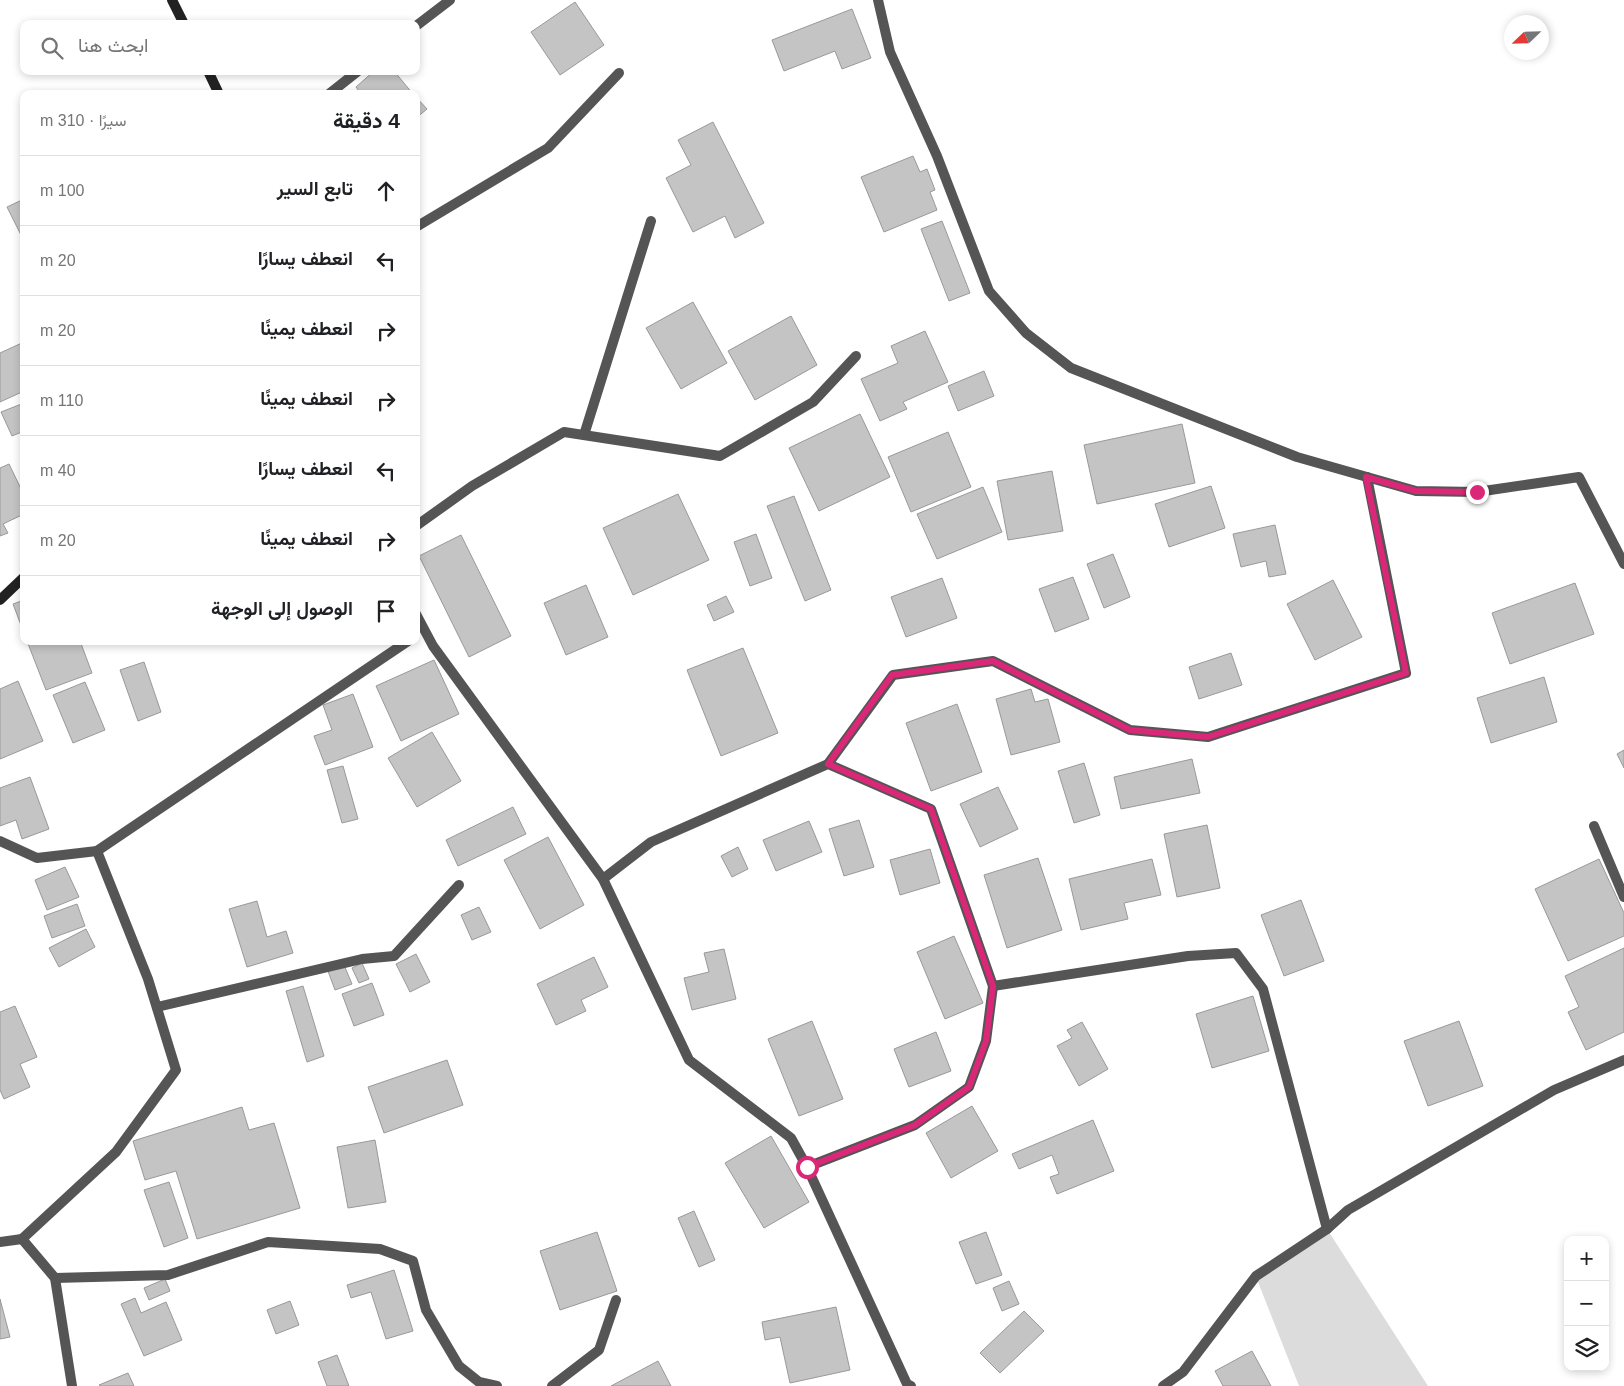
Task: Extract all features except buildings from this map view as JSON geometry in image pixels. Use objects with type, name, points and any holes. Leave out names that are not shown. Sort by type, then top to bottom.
[{"type":"street","points":[[172,0],[182,20]]},
{"type":"street","points":[[420,23],[450,0]]},
{"type":"street","points":[[878,0],[890,52],[937,156],[989,291],[1026,333],[1071,368],[1297,458],[1416,491],[1477,492],[1579,477],[1624,564]]},
{"type":"street","points":[[420,225],[548,148],[619,73]]},
{"type":"street","points":[[210,75],[217,90]]},
{"type":"street","points":[[334,90],[353,75]]},
{"type":"street","points":[[584,435],[651,221]]},
{"type":"street","points":[[420,523],[472,486],[564,432],[720,456],[813,402],[856,356]]},
{"type":"street","points":[[603,879],[651,842],[828,764],[892,675],[993,661],[1130,730],[1208,737],[1406,673],[1366,477]]},
{"type":"street","points":[[0,600],[20,581]]},
{"type":"street","points":[[420,625],[433,646],[603,879],[689,1060],[791,1138],[807,1167],[907,1384],[911,1386]]},
{"type":"street","points":[[0,841],[37,858],[97,851],[402,645]]},
{"type":"street","points":[[807,1167],[915,1125],[969,1087],[986,1041],[993,986],[931,809],[828,764]]},
{"type":"street","points":[[1594,826],[1624,897]]},
{"type":"street","points":[[0,1242],[22,1239],[116,1152],[176,1070],[157,1007],[97,851]]},
{"type":"street","points":[[157,1007],[362,959],[394,956],[459,885]]},
{"type":"street","points":[[993,986],[1188,956],[1236,953],[1263,989],[1327,1228]]},
{"type":"street","points":[[1163,1386],[1182,1372],[1256,1276],[1327,1228],[1348,1210],[1554,1090],[1624,1060]]},
{"type":"street","points":[[22,1239],[55,1278],[72,1386]]},
{"type":"street","points":[[55,1278],[168,1275],[268,1242],[380,1249],[413,1261],[426,1310],[459,1366],[479,1382],[497,1386]]},
{"type":"street","points":[[552,1386],[599,1350],[616,1300]]},
{"type":"shaded area","points":[[1327,1229],[1428,1386],[1299,1386],[1256,1277]]},
{"type":"route","points":[[807,1167],[915,1125],[969,1087],[986,1041],[993,986],[931,809],[828,764],[892,675],[993,661],[1130,730],[1208,737],[1406,673],[1366,477],[1416,491],[1477,492]]}]
